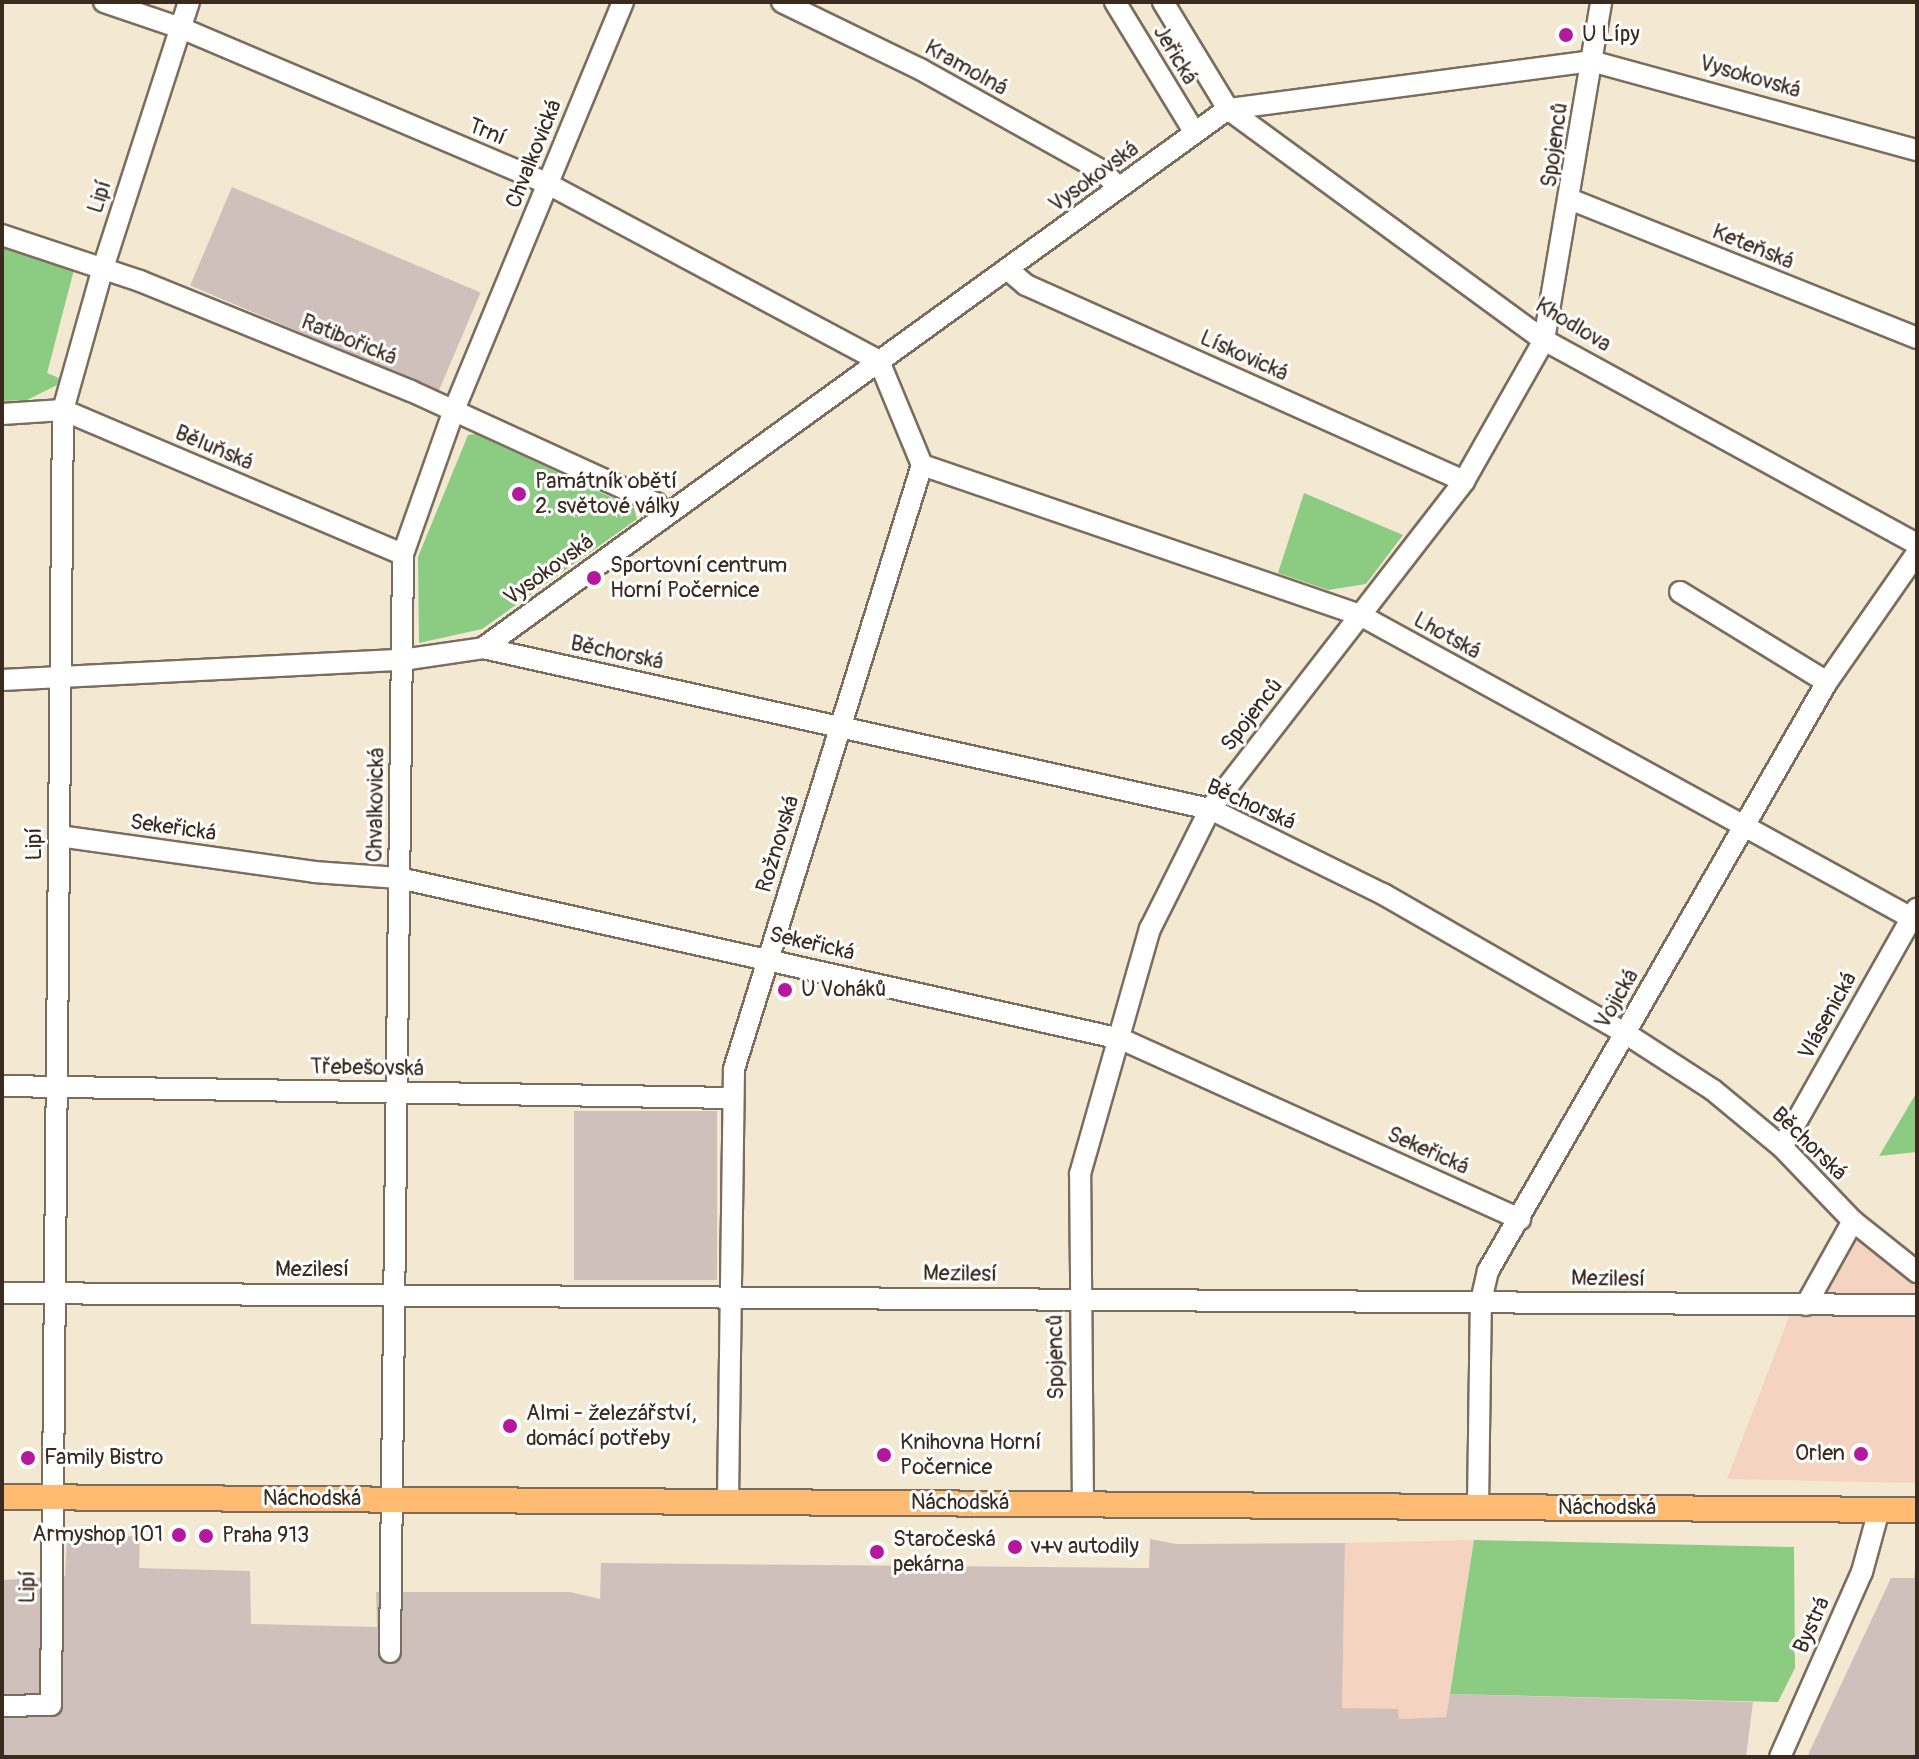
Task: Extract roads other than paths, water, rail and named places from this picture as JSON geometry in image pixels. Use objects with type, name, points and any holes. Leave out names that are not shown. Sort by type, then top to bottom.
[{"type":"main road","name":"Náchodská","points":[[2,1497],[1917,1510]]},
{"type":"street","name":"Trní","points":[[104,2],[181,28],[548,184],[879,361]]},
{"type":"street","name":"Lipí","points":[[2,1706],[51,1705],[63,410],[103,268],[189,2]]},
{"type":"street","name":"Chvalkovická","points":[[390,1652],[403,554],[454,410],[623,2]]},
{"type":"street","name":"Kramolná","points":[[782,2],[920,69],[1101,170],[1119,188]]},
{"type":"street","name":"Jeřická","points":[[1115,2],[1195,133]]},
{"type":"street","name":"Jeřická","points":[[1163,2],[1228,109]]},
{"type":"street","name":"Spojenců","points":[[1083,1504],[1080,1174],[1150,929],[1210,809],[1464,481],[1544,340],[1572,200],[1601,2]]},
{"type":"street","name":"Vysokovská","points":[[402,660],[483,648],[1228,109],[1591,61],[1917,150]]},
{"type":"street","name":"Khodlova","points":[[1228,109],[1544,340],[1917,544]]},
{"type":"street","name":"Keteňská","points":[[1572,200],[1917,338]]},
{"type":"street","name":"Ratibořická","points":[[2,235],[103,268],[454,410],[656,503],[664,516]]},
{"type":"street","name":"Lískovická","points":[[1007,269],[1026,285],[1464,481]]},
{"type":"street","points":[[879,361],[922,465]]},
{"type":"street","name":"Běluňská","points":[[2,414],[63,410],[403,554]]},
{"type":"street","name":"Lhotská","points":[[922,465],[1360,615],[1743,826],[1915,915]]},
{"type":"street","name":"Rožnovská","points":[[728,1502],[731,1098],[734,1069],[922,465]]},
{"type":"street","name":"Vojická","points":[[1478,1507],[1481,1301],[1488,1271],[1827,682],[1917,553]]},
{"type":"street","points":[[1680,592],[1827,682]]},
{"type":"street","name":"Běchorská","points":[[483,648],[1210,809],[1383,894],[1625,1033],[1713,1090],[1782,1147],[1853,1221],[1917,1272]]},
{"type":"street","points":[[2,680],[402,660]]},
{"type":"street","name":"Sekeřická","points":[[59,836],[314,872],[399,878],[1121,1039],[1520,1219]]},
{"type":"street","name":"Vlásenická","points":[[1782,1147],[1915,915]]},
{"type":"street","name":"Třebešovská","points":[[2,1086],[731,1098]]},
{"type":"street","points":[[1806,1305],[1853,1221]]},
{"type":"street","name":"Mezilesí","points":[[2,1293],[731,1295],[1917,1305]]},
{"type":"street","name":"Bystrá","points":[[1780,1757],[1862,1572],[1879,1510]]},
{"type":"place","name":"U Lípy","points":[[1566,35]]},
{"type":"place","name":"Památník obětí 2. světové války","points":[[519,494]]},
{"type":"place","name":"Sportovní centrum Horní Počernice","points":[[594,578]]},
{"type":"place","name":"U Voháků","points":[[785,990]]},
{"type":"place","name":"Almi - železářství, domácí potřeby","points":[[510,1426]]},
{"type":"place","name":"Orlen","points":[[1861,1454]]},
{"type":"place","name":"Knihovna Horní Počernice","points":[[884,1455]]},
{"type":"place","name":"Family Bistro","points":[[28,1458]]},
{"type":"place","name":"Armyshop 101","points":[[179,1535]]},
{"type":"place","name":"Praha 913","points":[[206,1536]]},
{"type":"place","name":"v+v autodily","points":[[1015,1547]]},
{"type":"place","name":"Staročeská pekárna","points":[[877,1552]]}]
